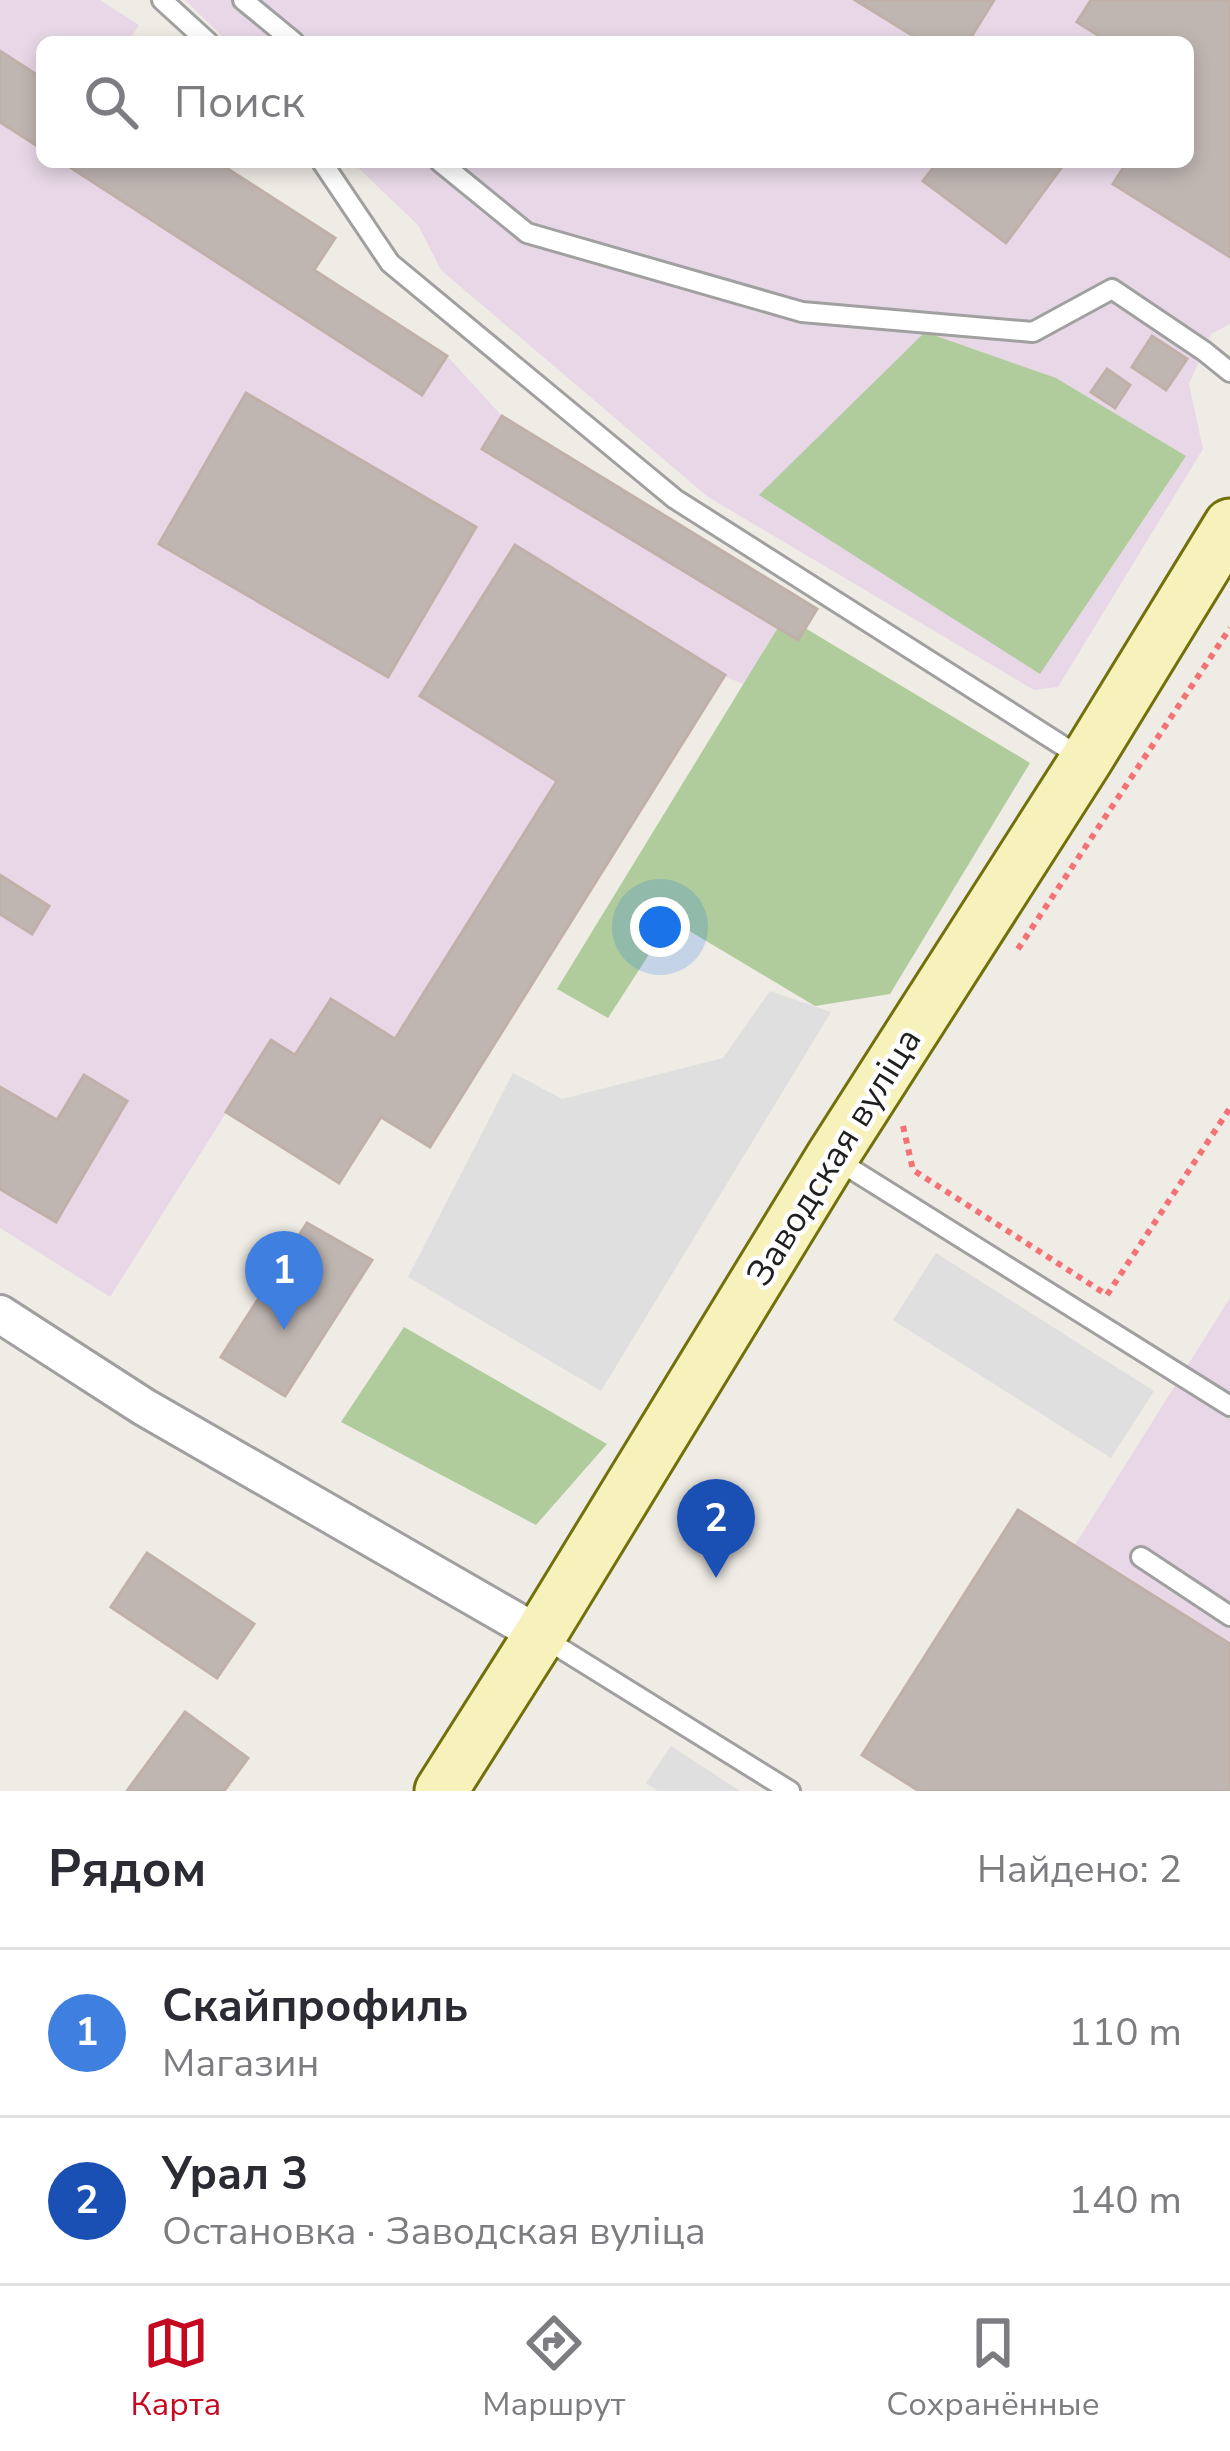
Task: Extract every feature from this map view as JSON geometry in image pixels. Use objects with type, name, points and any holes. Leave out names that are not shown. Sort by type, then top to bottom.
[{"type":"main road","name":"Заводская вуліца","points":[[441,1791],[1230,525]]},
{"type":"street","points":[[0,1314],[144,1407],[540,1635]]},
{"type":"lane","points":[[162,0],[201,36]]},
{"type":"lane","points":[[243,0],[287,36]]},
{"type":"lane","points":[[326,168],[390,263],[675,500],[1086,760]]},
{"type":"lane","points":[[447,168],[527,233],[802,312],[1033,332],[1112,289],[1230,372]]},
{"type":"lane","points":[[832,1157],[1230,1406]]},
{"type":"lane","points":[[1141,1557],[1230,1616]]},
{"type":"lane","points":[[540,1635],[790,1791]]},
{"type":"path","points":[[1007,966],[1230,628]]},
{"type":"path","points":[[902,1125],[913,1170],[1106,1295],[1230,1108]]},
{"type":"shaded area","points":[[0,0],[100,0],[139,25],[132,36],[36,36],[36,168],[222,168],[315,270],[447,356],[502,416],[817,609],[772,696],[724,676],[430,1147],[381,1117],[339,1183],[226,1113],[110,1297],[0,1228]]},
{"type":"shaded area","points":[[185,0],[1230,0],[1230,324],[1211,334],[1189,384],[1203,449],[1058,687],[1034,690],[708,497],[441,270],[418,225],[358,168],[1194,168],[1194,36],[222,36]]},
{"type":"shaded area","points":[[770,991],[831,1012],[601,1391],[408,1277],[513,1073],[562,1099],[723,1058]]},
{"type":"shaded area","points":[[936,1253],[1154,1391],[1111,1458],[893,1320]]},
{"type":"shaded area","points":[[1230,1298],[1230,1791],[919,1791],[862,1755],[1018,1510],[1075,1545]]},
{"type":"shaded area","points":[[671,1746],[740,1791],[658,1791],[646,1783]]},
{"type":"green space","points":[[925,332],[1056,378],[1186,456],[1040,674],[759,495]]},
{"type":"green space","points":[[785,616],[1030,763],[890,994],[815,1006],[671,920],[608,1018],[557,989]]},
{"type":"green space","points":[[404,1327],[607,1444],[536,1525],[341,1422]]},
{"type":"building","points":[[855,0],[994,0],[972,36],[913,36]]},
{"type":"building","points":[[1091,0],[1230,0],[1230,257],[1113,184],[1123,168],[1194,168],[1194,36],[1099,36],[1077,22]]},
{"type":"building","points":[[0,51],[36,74],[36,145],[0,122]]},
{"type":"building","points":[[71,168],[226,168],[335,238],[314,270],[447,356],[422,395]]},
{"type":"building","points":[[933,168],[1061,168],[1006,243],[923,181]]},
{"type":"building","points":[[1152,336],[1187,359],[1166,390],[1132,367]]},
{"type":"building","points":[[1107,369],[1130,385],[1115,408],[1091,392]]},
{"type":"building","points":[[246,393],[476,527],[388,677],[159,544]]},
{"type":"building","points":[[502,416],[817,609],[798,640],[482,449]]},
{"type":"building","points":[[515,545],[725,675],[430,1147],[381,1117],[339,1183],[226,1112],[271,1040],[295,1055],[331,999],[395,1039],[557,781],[420,696]]},
{"type":"building","points":[[0,875],[49,906],[32,934],[0,914]]},
{"type":"building","points":[[84,1075],[127,1101],[56,1222],[0,1189],[0,1087],[57,1120]]},
{"type":"building","points":[[307,1223],[372,1260],[285,1396],[221,1357]]},
{"type":"building","points":[[1018,1510],[1230,1644],[1230,1791],[919,1791],[862,1755]]},
{"type":"building","points":[[147,1553],[254,1624],[217,1678],[111,1607]]},
{"type":"building","points":[[185,1712],[248,1758],[224,1791],[127,1791]]},
{"type":"place","name":"Скайпрофиль","points":[[284,1330]]},
{"type":"place","name":"Урал 3","points":[[716,1578]]}]
